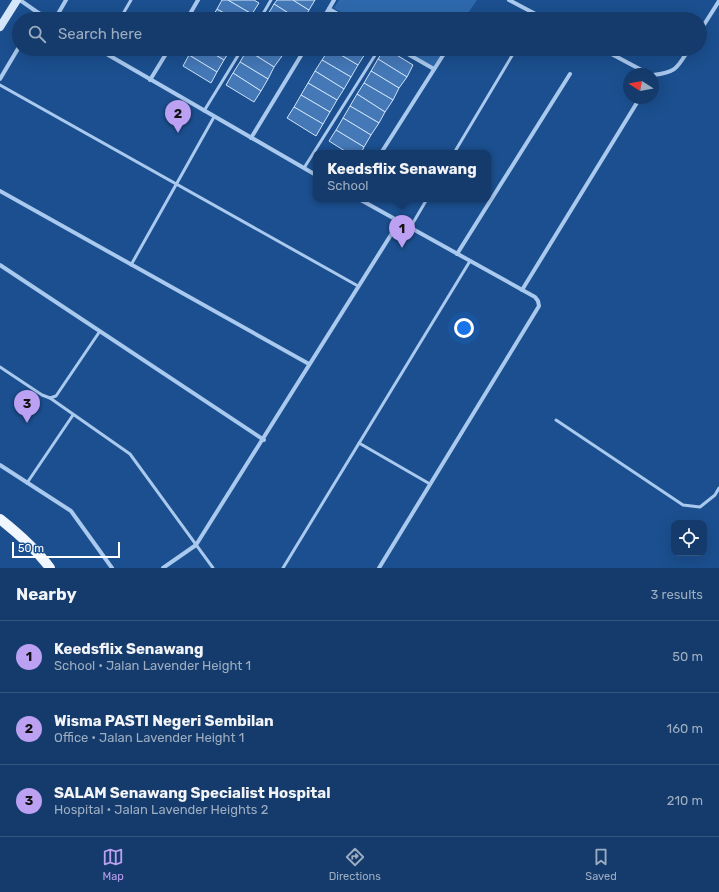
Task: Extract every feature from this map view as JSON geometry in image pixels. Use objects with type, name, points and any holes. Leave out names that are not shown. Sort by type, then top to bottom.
[{"type":"main road","points":[[0,519],[39,554],[50,568]]},
{"type":"street","points":[[0,27],[17,0]]},
{"type":"street","points":[[20,0],[38,12]]},
{"type":"street","points":[[59,12],[66,0]]},
{"type":"street","points":[[191,12],[198,0]]},
{"type":"street","points":[[327,12],[334,0]]},
{"type":"street","points":[[509,0],[532,12]]},
{"type":"street","points":[[707,20],[719,1]]},
{"type":"street","points":[[329,9],[334,12]]},
{"type":"street","points":[[0,79],[14,56]]},
{"type":"street","points":[[110,56],[313,173]]},
{"type":"street","points":[[150,80],[165,56]]},
{"type":"street","points":[[251,138],[301,56]]},
{"type":"street","points":[[411,56],[434,69]]},
{"type":"street","points":[[383,150],[442,56]]},
{"type":"street","points":[[615,56],[638,68]]},
{"type":"street","points":[[659,74],[666,73],[677,68],[685,56]]},
{"type":"street","points":[[491,200],[570,74]]},
{"type":"street","points":[[522,290],[636,104]]},
{"type":"street","points":[[0,191],[309,364]]},
{"type":"street","points":[[364,202],[522,290],[535,298],[538,301],[539,306],[379,568]]},
{"type":"street","points":[[457,254],[490,202]]},
{"type":"street","points":[[163,568],[196,545],[264,440],[309,364],[399,222]]},
{"type":"street","points":[[0,265],[264,440]]},
{"type":"street","points":[[0,465],[71,511],[112,568]]},
{"type":"lane","points":[[124,12],[131,0]]},
{"type":"lane","points":[[264,12],[271,0]]},
{"type":"lane","points":[[204,111],[238,56]]},
{"type":"lane","points":[[315,150],[375,56]]},
{"type":"lane","points":[[456,150],[512,56]]},
{"type":"lane","points":[[0,85],[358,286]]},
{"type":"lane","points":[[131,265],[214,117]]},
{"type":"lane","points":[[304,168],[313,154]]},
{"type":"lane","points":[[410,228],[425,202]]},
{"type":"lane","points":[[283,568],[470,261]]},
{"type":"lane","points":[[50,398],[56,396],[100,331]]},
{"type":"lane","points":[[0,367],[42,395],[50,398],[72,415],[130,454],[213,568]]},
{"type":"lane","points":[[27,483],[72,415]]},
{"type":"lane","points":[[556,420],[683,505],[700,507],[715,495],[719,488]]},
{"type":"lane","points":[[359,443],[430,484]]},
{"type":"shaded area","points":[[339,0],[477,0],[469,12],[341,12],[334,8]]},
{"type":"shaded area","points":[[415,56],[440,56],[433,67]]},
{"type":"building","points":[[222,0],[228,0],[249,12],[222,12],[217,9]]},
{"type":"building","points":[[228,0],[254,0],[259,3],[253,12],[249,12]]},
{"type":"building","points":[[277,0],[293,0],[309,10],[308,12],[287,12],[274,4]]},
{"type":"building","points":[[293,0],[315,0],[309,10]]},
{"type":"building","points":[[274,4],[287,12],[269,12]]},
{"type":"building","points":[[217,9],[222,12],[215,12]]},
{"type":"building","points":[[188,56],[191,56],[217,72],[211,83],[183,66]]},
{"type":"building","points":[[191,56],[217,56],[224,60],[217,72]]},
{"type":"building","points":[[217,56],[227,56],[224,60]]},
{"type":"building","points":[[244,56],[257,56],[274,67],[268,79],[240,62]]},
{"type":"building","points":[[257,56],[282,56],[274,67]]},
{"type":"building","points":[[325,56],[343,56],[358,65],[351,77],[322,60]]},
{"type":"building","points":[[343,56],[364,56],[358,65]]},
{"type":"building","points":[[380,56],[398,56],[413,65],[407,77],[378,59]]},
{"type":"building","points":[[378,59],[407,77],[399,88],[371,71]]},
{"type":"building","points":[[322,60],[351,77],[344,89],[315,71]]},
{"type":"building","points":[[240,62],[268,79],[261,91],[233,73]]},
{"type":"building","points":[[315,71],[344,89],[337,100],[308,83]]},
{"type":"building","points":[[371,71],[399,88],[393,100],[364,83]]},
{"type":"building","points":[[233,73],[261,91],[254,102],[226,85]]},
{"type":"building","points":[[308,83],[337,100],[330,112],[301,95]]},
{"type":"building","points":[[364,83],[393,100],[385,112],[357,94]]},
{"type":"building","points":[[357,94],[385,112],[379,123],[350,106]]},
{"type":"building","points":[[301,95],[330,112],[323,124],[294,107]]},
{"type":"building","points":[[350,106],[379,123],[371,135],[343,118]]},
{"type":"building","points":[[294,107],[323,124],[316,136],[287,118]]},
{"type":"building","points":[[343,118],[371,135],[364,147],[336,130]]},
{"type":"building","points":[[336,130],[364,147],[362,150],[343,150],[329,141]]},
{"type":"place","name":"Wisma PASTI Negeri Sembilan","points":[[178,133]]},
{"type":"place","name":"Keedsflix Senawang","points":[[402,248]]},
{"type":"place","name":"SALAM Senawang Specialist Hospital","points":[[27,423]]}]
